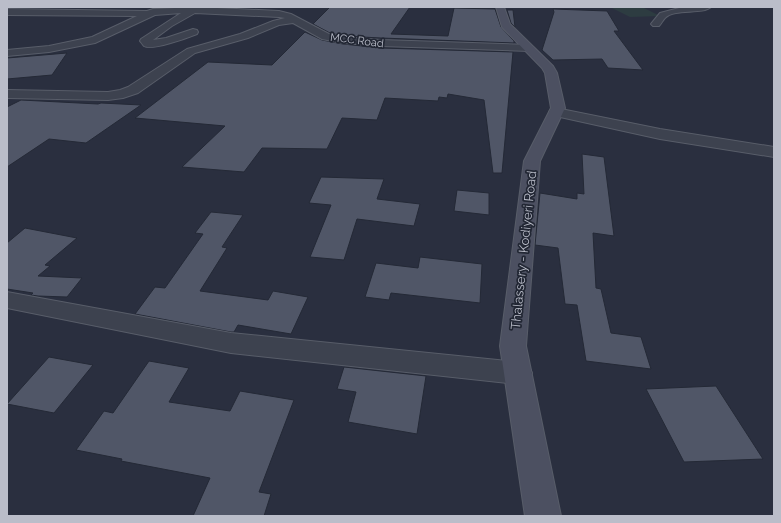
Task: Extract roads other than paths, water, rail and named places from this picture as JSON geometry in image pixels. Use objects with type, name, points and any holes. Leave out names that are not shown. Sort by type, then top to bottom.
[{"type":"main road","name":"Thalassery - Kodiyeri Road","points":[[500,7],[504,25],[547,66],[551,73],[558,108],[532,161],[513,346],[543,516]]},
{"type":"street","points":[[656,24],[662,15],[686,9],[707,7]]},
{"type":"street","name":"MCC Road","points":[[7,53],[49,49],[95,40],[153,12],[194,10],[290,14],[326,37],[343,40],[381,44],[529,48]]},
{"type":"street","points":[[193,32],[159,44],[148,44],[145,41],[169,24],[194,10]]},
{"type":"street","points":[[7,12],[116,14],[153,12]]},
{"type":"street","points":[[154,62],[185,54],[201,47],[244,36],[276,23],[290,14]]},
{"type":"street","points":[[7,94],[87,96],[123,94],[133,90],[185,54]]},
{"type":"street","points":[[556,112],[660,134],[774,152]]},
{"type":"street","points":[[7,300],[232,343],[518,372]]}]
